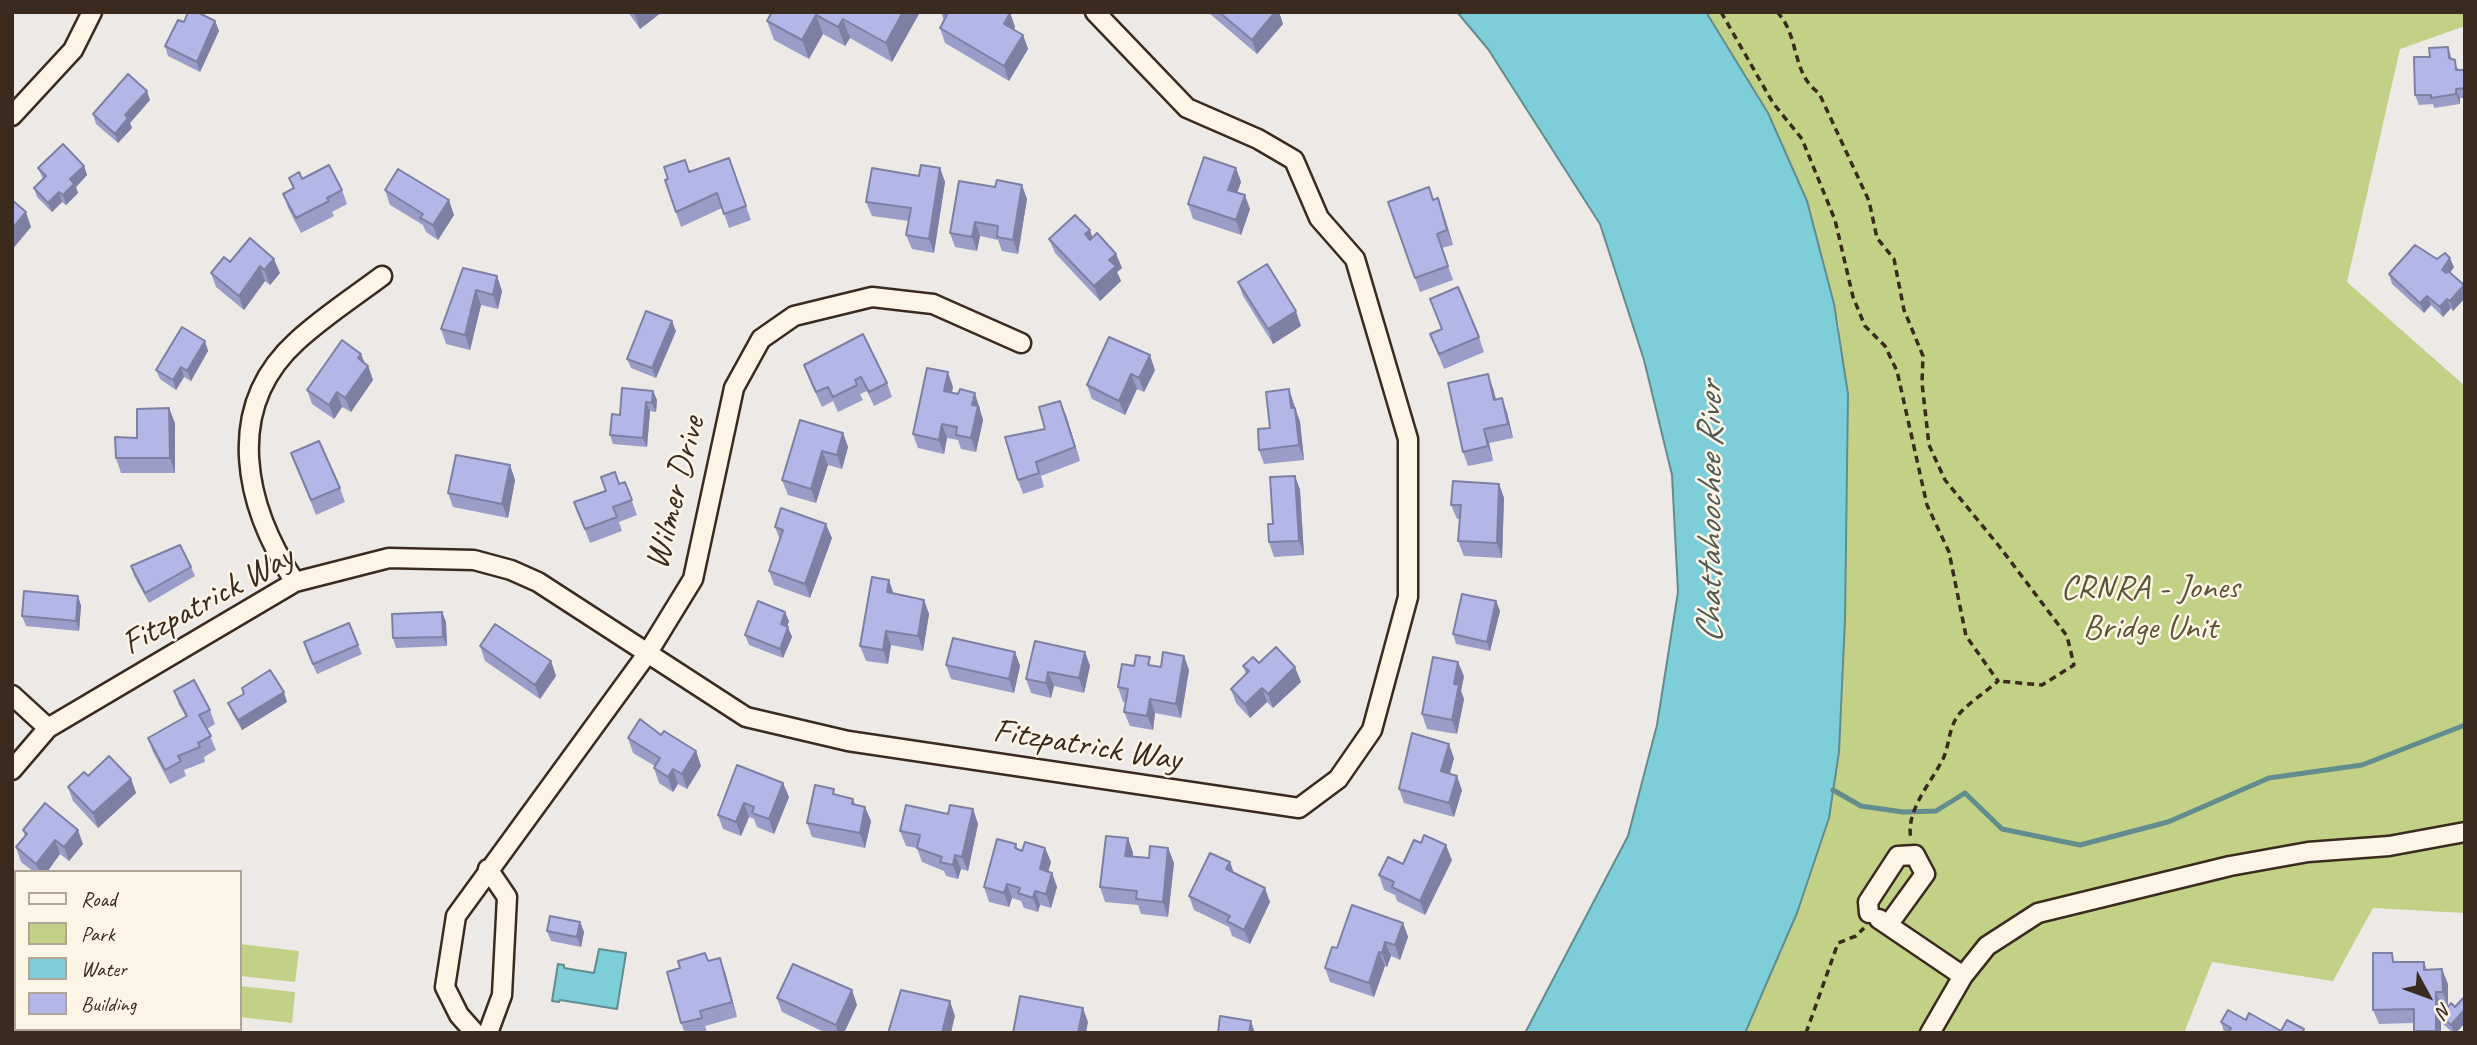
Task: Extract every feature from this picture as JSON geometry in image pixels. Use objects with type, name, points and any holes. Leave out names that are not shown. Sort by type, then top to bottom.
[{"type":"street","points":[[12,117],[73,50],[92,12]]},
{"type":"street","name":"Fitzpatrick Way","points":[[12,770],[48,728],[295,582],[389,558],[474,560],[511,570],[538,582],[746,717],[848,741],[1299,808],[1338,779],[1372,730],[1408,597],[1408,439],[1355,259],[1320,218],[1294,160],[1258,139],[1187,108],[1095,12]]},
{"type":"street","points":[[295,582],[277,555],[250,481],[247,438],[261,387],[296,342],[382,276]]},
{"type":"street","name":"Wilmer Drive","points":[[475,1033],[459,1015],[445,986],[444,977],[456,916],[647,654],[693,579],[734,388],[761,339],[794,316],[872,297],[933,304],[1021,343]]},
{"type":"street","points":[[12,695],[48,728]]},
{"type":"street","points":[[1930,1033],[1962,976],[1987,946],[2038,913],[2230,866],[2308,852],[2389,846],[2465,832]]},
{"type":"street","points":[[488,869],[507,897],[502,995],[488,1033]]},
{"type":"street","points":[[1873,915],[1962,976]]},
{"type":"path","points":[[1721,12],[1773,103],[1802,139],[1835,220],[1864,326],[1885,346],[1897,371],[1927,505],[1950,552],[1966,636],[1998,681]]},
{"type":"path","points":[[1777,12],[1788,23],[1803,75],[1808,85],[1819,93],[1869,201],[1877,238],[1894,259],[1904,310],[1923,356],[1922,383],[1929,445],[1945,480],[2067,636],[2074,666],[2042,685],[1998,681],[1959,714],[1950,731],[1944,757],[1922,793],[1909,829]]},
{"type":"path","points":[[1806,1033],[1838,943],[1856,936],[1873,915]]},
{"type":"green space","name":"CRNRA - Jones Bridge Unit","points":[[1692,12],[2465,12],[2465,26],[2400,49],[2347,282],[2465,386],[2465,913],[2373,908],[2333,981],[2212,962],[2184,1033],[1734,1033],[1843,435],[1839,325],[1786,164]]},
{"type":"green space","points":[[242,944],[299,951],[295,982],[242,976]]},
{"type":"green space","points":[[242,986],[295,992],[292,1023],[242,1017]]},
{"type":"water","name":"Chattahoochee River","points":[[1457,12],[1706,12],[1768,113],[1807,201],[1834,304],[1848,394],[1845,619],[1839,752],[1829,818],[1797,913],[1745,1033],[1525,1033],[1628,836],[1657,725],[1678,592],[1672,475],[1644,360],[1600,224],[1488,49]]},
{"type":"water","points":[[599,949],[626,953],[617,1009],[552,1001],[558,964],[564,965],[564,968],[594,973]]},
{"type":"building","points":[[188,12],[197,12],[215,21],[197,62],[165,46],[178,20],[184,22]]},
{"type":"building","points":[[772,12],[903,12],[886,43],[843,19],[838,27],[816,15],[802,40],[767,21]]},
{"type":"building","points":[[942,12],[1009,12],[1004,24],[1023,35],[1004,66],[940,28],[947,15]]},
{"type":"building","points":[[1219,12],[1275,12],[1252,40]]},
{"type":"building","points":[[2448,47],[2449,58],[2455,60],[2456,70],[2465,70],[2465,88],[2456,89],[2456,94],[2431,98],[2431,95],[2415,95],[2414,57],[2430,57],[2429,48]]},
{"type":"building","points":[[128,74],[147,91],[125,115],[128,118],[115,134],[93,114]]},
{"type":"building","points":[[63,144],[84,166],[70,179],[74,184],[63,195],[59,192],[48,203],[34,188],[46,176],[38,168]]},
{"type":"building","points":[[1204,157],[1236,168],[1228,190],[1245,195],[1236,220],[1188,204]]},
{"type":"building","points":[[729,158],[746,206],[724,214],[717,193],[676,212],[665,180],[668,179],[664,167],[685,160],[689,172]]},
{"type":"building","points":[[329,165],[342,190],[327,198],[329,201],[296,218],[283,194],[294,188],[289,178],[299,172],[302,179]]},
{"type":"building","points":[[921,165],[940,168],[929,239],[906,235],[911,208],[866,202],[872,168],[919,176]]},
{"type":"building","points":[[398,169],[449,200],[433,225],[420,218],[423,214],[385,190]]},
{"type":"building","points":[[997,180],[1022,185],[1013,240],[997,237],[998,226],[975,222],[972,237],[950,233],[959,181],[995,187]]},
{"type":"building","points":[[1429,187],[1433,200],[1438,198],[1447,230],[1437,234],[1448,266],[1415,278],[1388,202]]},
{"type":"building","points":[[12,200],[26,212],[12,229]]},
{"type":"building","points":[[1075,215],[1090,230],[1085,234],[1090,240],[1097,233],[1116,254],[1109,260],[1116,266],[1094,286],[1049,239]]},
{"type":"building","points":[[250,238],[274,259],[264,270],[260,266],[239,296],[211,273],[224,257],[230,262]]},
{"type":"building","points":[[2415,245],[2437,259],[2445,253],[2450,258],[2442,270],[2446,273],[2448,271],[2464,285],[2450,301],[2447,299],[2440,307],[2427,296],[2420,303],[2389,274]]},
{"type":"building","points":[[1267,264],[1296,311],[1268,329],[1238,282]]},
{"type":"building","points":[[463,268],[497,276],[493,295],[476,290],[465,335],[441,329]]},
{"type":"building","points":[[1458,287],[1479,337],[1439,354],[1430,334],[1442,329],[1430,299]]},
{"type":"building","points":[[646,311],[672,321],[652,368],[627,359]]},
{"type":"building","points":[[182,327],[205,341],[187,371],[181,367],[173,380],[156,370]]},
{"type":"building","points":[[863,334],[887,383],[869,392],[861,377],[855,380],[857,385],[833,397],[828,387],[816,392],[804,365]]},
{"type":"building","points":[[1109,337],[1150,355],[1139,378],[1131,374],[1119,401],[1087,385]]},
{"type":"building","points":[[342,340],[361,354],[358,358],[368,366],[345,398],[337,392],[329,405],[307,390]]},
{"type":"building","points":[[927,368],[948,372],[944,391],[958,394],[960,389],[975,393],[972,405],[978,406],[971,438],[956,435],[957,427],[942,424],[939,440],[913,434]]},
{"type":"building","points":[[1488,374],[1494,400],[1502,398],[1508,424],[1484,429],[1488,446],[1463,452],[1448,383]]},
{"type":"building","points":[[622,388],[653,391],[652,403],[646,402],[643,438],[610,435],[612,414],[620,415]]},
{"type":"building","points":[[1289,389],[1291,408],[1295,408],[1299,445],[1259,450],[1258,429],[1270,428],[1266,392]]},
{"type":"building","points":[[1060,401],[1075,447],[1036,462],[1039,473],[1018,480],[1005,437],[1045,429],[1039,407]]},
{"type":"building","points":[[169,408],[170,458],[116,458],[115,437],[137,438],[137,409]]},
{"type":"building","points":[[800,420],[843,433],[837,455],[822,451],[811,489],[782,480]]},
{"type":"building","points":[[319,441],[340,488],[311,500],[291,453]]},
{"type":"building","points":[[456,455],[510,465],[502,504],[448,493]]},
{"type":"building","points":[[615,472],[619,484],[625,482],[632,500],[613,507],[617,517],[585,529],[574,502],[606,491],[601,477]]},
{"type":"building","points":[[1295,476],[1299,541],[1269,542],[1268,524],[1273,524],[1270,477]]},
{"type":"building","points":[[1453,481],[1499,484],[1497,543],[1458,541],[1461,505],[1451,505]]},
{"type":"building","points":[[781,508],[826,524],[805,584],[769,571],[783,530],[775,527]]},
{"type":"building","points":[[180,545],[191,567],[145,593],[131,566]]},
{"type":"building","points":[[872,577],[889,580],[887,592],[924,600],[918,636],[886,631],[883,650],[860,646]]},
{"type":"building","points":[[24,591],[78,596],[76,621],[22,616]]},
{"type":"building","points":[[1462,594],[1496,601],[1487,642],[1453,634]]},
{"type":"building","points":[[758,601],[785,612],[781,624],[788,627],[780,649],[745,635]]},
{"type":"building","points":[[442,612],[443,637],[393,638],[392,614]]},
{"type":"building","points":[[349,623],[358,645],[313,664],[304,642]]},
{"type":"building","points":[[495,624],[551,661],[535,685],[480,646]]},
{"type":"building","points":[[953,638],[1015,652],[1009,679],[946,665]]},
{"type":"building","points":[[1035,641],[1085,652],[1079,678],[1048,672],[1046,683],[1026,679]]},
{"type":"building","points":[[1276,647],[1295,667],[1268,694],[1262,688],[1245,704],[1231,689],[1249,671],[1243,666],[1253,657],[1259,663]]},
{"type":"building","points":[[1163,652],[1184,656],[1176,704],[1150,699],[1147,716],[1124,712],[1128,689],[1118,687],[1122,664],[1134,666],[1136,655],[1150,657],[1148,665],[1161,667]]},
{"type":"building","points":[[1433,657],[1458,662],[1454,684],[1459,685],[1452,720],[1422,714]]},
{"type":"building","points":[[270,670],[284,692],[238,720],[228,703],[244,694],[242,688]]},
{"type":"building","points":[[194,680],[210,710],[199,715],[211,736],[198,743],[200,747],[178,756],[181,761],[165,770],[148,738],[187,716],[174,691]]},
{"type":"building","points":[[640,719],[661,735],[664,731],[696,751],[682,774],[673,769],[668,777],[654,768],[660,758],[628,738]]},
{"type":"building","points":[[1412,733],[1449,744],[1441,771],[1457,776],[1449,803],[1399,789]]},
{"type":"building","points":[[109,756],[131,779],[93,813],[68,787],[84,772],[88,776]]},
{"type":"building","points":[[737,765],[783,783],[769,819],[752,813],[754,807],[744,803],[736,822],[718,815]]},
{"type":"building","points":[[815,785],[834,789],[833,794],[853,799],[852,804],[865,807],[860,833],[807,823]]},
{"type":"building","points":[[45,803],[78,830],[64,847],[55,840],[36,864],[16,847],[27,834],[23,830]]},
{"type":"building","points":[[906,805],[948,814],[950,805],[973,809],[962,857],[955,855],[953,865],[940,862],[942,857],[917,848],[920,835],[900,831]]},
{"type":"building","points":[[1424,835],[1446,845],[1420,901],[1392,887],[1394,882],[1379,875],[1388,857],[1403,864],[1414,840],[1421,843]]},
{"type":"building","points":[[1106,836],[1128,838],[1125,856],[1149,858],[1150,846],[1168,848],[1163,902],[1136,899],[1137,891],[1100,887]]},
{"type":"building","points":[[997,839],[1016,844],[1015,848],[1022,851],[1025,842],[1045,848],[1040,869],[1052,873],[1046,894],[1035,891],[1033,898],[1018,893],[1020,888],[1007,884],[1004,893],[984,887]]},
{"type":"building","points":[[1210,853],[1230,862],[1226,869],[1265,888],[1244,930],[1227,921],[1230,916],[1189,896]]},
{"type":"building","points":[[1352,905],[1403,923],[1395,945],[1385,942],[1382,953],[1379,952],[1369,983],[1325,968],[1332,947],[1337,948]]},
{"type":"building","points":[[550,916],[580,922],[577,937],[547,931]]},
{"type":"building","points":[[705,953],[708,961],[720,958],[732,1002],[700,1011],[702,1018],[681,1023],[667,972],[680,968],[678,961]]},
{"type":"building","points":[[2373,953],[2392,953],[2393,962],[2424,962],[2424,970],[2442,969],[2443,992],[2436,992],[2436,1031],[2414,1031],[2414,1009],[2373,1010]]},
{"type":"building","points":[[793,964],[852,990],[836,1025],[777,998]]},
{"type":"building","points":[[901,990],[950,1001],[942,1033],[888,1033]]},
{"type":"building","points":[[1020,996],[1083,1008],[1078,1033],[1013,1033]]},
{"type":"building","points":[[2465,996],[2465,1009],[2451,1025],[2441,1016],[2451,1003],[2455,1007]]},
{"type":"building","points":[[2228,1010],[2246,1020],[2249,1013],[2281,1031],[2287,1020],[2304,1029],[2302,1033],[2228,1033],[2231,1028],[2221,1022]]},
{"type":"building","points":[[1220,1016],[1251,1021],[1249,1033],[1218,1033]]},
{"type":"waterway","points":[[1833,790],[1861,806],[1903,812],[1936,811],[1965,793],[2002,829],[2080,845],[2168,822],[2269,778],[2362,765],[2465,725]]}]
